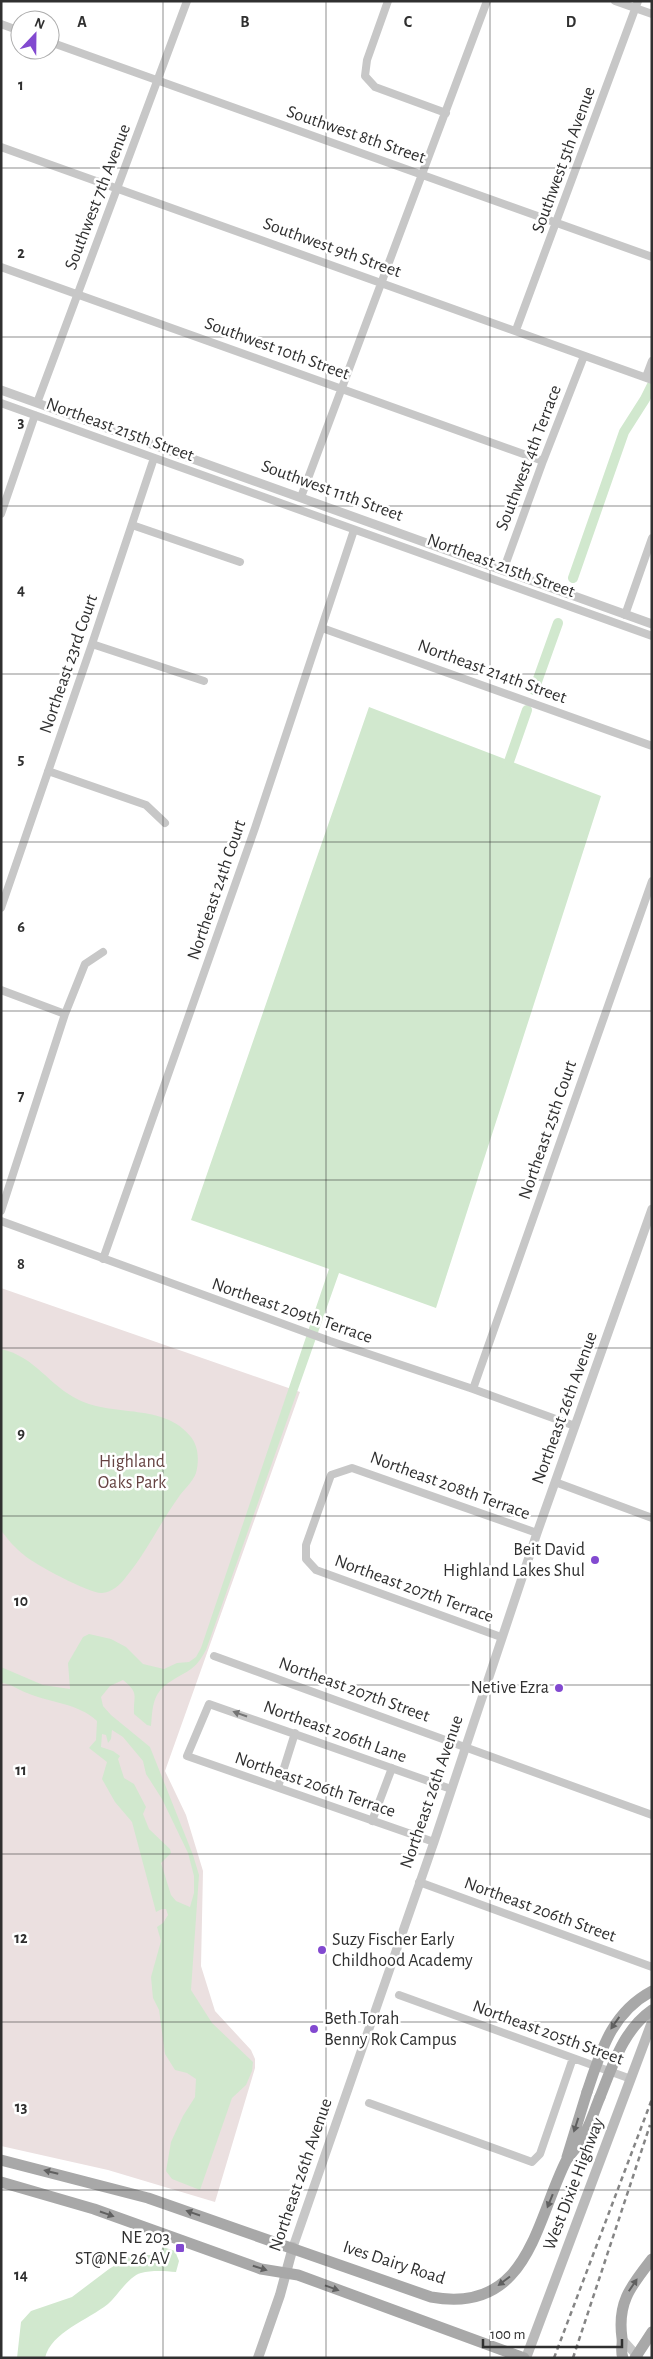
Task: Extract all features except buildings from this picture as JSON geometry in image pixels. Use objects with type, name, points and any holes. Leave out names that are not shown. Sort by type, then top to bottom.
[{"type":"main road","points":[[567,2159],[571,2139],[611,2029],[629,2006],[652,1991]]},
{"type":"main road","name":"Ives Dairy Road","points":[[1,2160],[148,2198],[431,2297],[454,2299],[479,2295],[502,2283],[526,2258],[567,2159],[581,2142],[626,2036],[635,2024],[652,2010]]},
{"type":"main road","name":"West Dixie Highway","points":[[525,2358],[652,2022]]},
{"type":"main road","points":[[1,2182],[94,2209],[261,2269],[298,2275],[525,2358]]},
{"type":"main road","name":"Northeast 26th Avenue","points":[[258,2358],[293,2248]]},
{"type":"main road","points":[[623,2358],[620,2321],[622,2306],[627,2294],[652,2259]]},
{"type":"main road","points":[[635,2358],[652,2332]]},
{"type":"street","name":"Southwest 7th Avenue","points":[[37,403],[187,1]]},
{"type":"street","points":[[388,1],[367,60],[365,76],[375,87],[446,113]]},
{"type":"street","points":[[301,497],[487,1]]},
{"type":"street","points":[[616,1],[637,5],[652,14]]},
{"type":"street","name":"Southwest 5th Avenue","points":[[516,330],[637,5]]},
{"type":"street","name":"Southwest 8th Street","points":[[60,46],[652,257]]},
{"type":"street","name":"Southwest 9th Street","points":[[1,146],[649,378]]},
{"type":"street","name":"Southwest 10th Street","points":[[1,267],[543,461]]},
{"type":"street","name":"Southwest 4th Terrace","points":[[503,571],[584,356]]},
{"type":"street","points":[[649,378],[652,361]]},
{"type":"street","name":"Southwest 11th Street","points":[[1,390],[652,624]]},
{"type":"street","name":"Northeast 215th Street","points":[[1,404],[652,636]]},
{"type":"street","points":[[1,514],[35,415]]},
{"type":"street","name":"Northeast 23rd Court","points":[[1,908],[154,458]]},
{"type":"street","points":[[132,525],[240,562]]},
{"type":"street","name":"Northeast 24th Court","points":[[103,1259],[254,828],[354,530]]},
{"type":"street","points":[[625,615],[652,538]]},
{"type":"street","name":"Northeast 214th Street","points":[[322,628],[652,746]]},
{"type":"street","points":[[92,644],[204,681]]},
{"type":"street","points":[[48,771],[146,805],[165,823]]},
{"type":"street","name":"Northeast 25th Court","points":[[473,1389],[652,881]]},
{"type":"street","points":[[1,1211],[65,1014],[85,964],[102,952]]},
{"type":"street","points":[[1,990],[65,1014]]},
{"type":"street","name":"Northeast 26th Avenue","points":[[293,2248],[434,1842],[537,1534],[652,1209]]},
{"type":"street","name":"Northeast 209th Terrace","points":[[1,1221],[306,1333],[473,1389],[575,1426]]},
{"type":"street","name":"Northeast 208th Terrace","points":[[316,1570],[306,1559],[306,1545],[331,1476],[345,1469],[352,1468],[537,1534]]},
{"type":"street","points":[[555,1482],[652,1518]]},
{"type":"street","name":"Northeast 207th Terrace","points":[[316,1570],[502,1637]]},
{"type":"street","name":"Northeast 207th Street","points":[[214,1656],[652,1815]]},
{"type":"street","name":"Northeast 206th Lane","points":[[187,1756],[209,1704],[451,1789]]},
{"type":"street","points":[[278,1787],[295,1733]]},
{"type":"street","name":"Northeast 206th Terrace","points":[[187,1756],[434,1842]]},
{"type":"street","points":[[372,1821],[392,1768]]},
{"type":"street","name":"Northeast 206th Street","points":[[419,1882],[652,1967]]},
{"type":"street","name":"Northeast 205th Street","points":[[399,1995],[631,2079]]},
{"type":"street","points":[[369,2103],[522,2160],[534,2161],[540,2154],[573,2058]]},
{"type":"street","points":[[622,2339],[639,2358]]},
{"type":"green space","name":"Highland Oaks Park","points":[[1,1288],[300,1392],[165,1771],[186,1815],[203,1871],[201,1966],[215,2011],[251,2050],[255,2059],[255,2068],[215,2202],[108,2170],[1,2146]]},
{"type":"shaded area","points":[[369,707],[601,796],[436,1308],[339,1273],[206,1650],[193,1667],[160,1690],[152,1710],[151,1726],[134,1714],[134,1692],[123,1680],[110,1686],[101,1697],[103,1706],[111,1715],[150,1747],[193,1855],[199,1875],[191,1990],[212,2023],[253,2062],[252,2071],[246,2085],[232,2098],[200,2190],[172,2179],[166,2171],[171,2142],[183,2116],[195,2097],[196,2079],[187,2073],[175,2070],[165,2054],[159,2010],[153,1998],[151,1977],[161,1941],[157,1927],[163,1923],[168,1915],[166,1909],[156,1912],[132,1822],[115,1802],[102,1779],[107,1762],[89,1748],[96,1740],[97,1721],[81,1710],[1,1683],[1,1667],[43,1685],[70,1689],[68,1663],[83,1637],[89,1634],[111,1639],[126,1647],[143,1664],[164,1669],[177,1663],[189,1662],[196,1657],[201,1648],[329,1269],[191,1220]],"holes":[[[112,1730],[123,1737],[143,1761],[146,1774],[162,1799],[188,1853],[194,1876],[194,1893],[190,1907],[176,1901],[171,1895],[161,1863],[171,1853],[170,1849],[149,1829],[143,1814],[146,1807],[134,1784],[124,1778],[118,1759],[120,1756],[113,1751],[101,1747],[102,1734],[106,1735],[108,1743],[111,1739]]]},
{"type":"shaded area","points":[[1,1349],[24,1358],[68,1394],[79,1400],[93,1405],[167,1419],[180,1426],[196,1445],[198,1459],[195,1476],[171,1508],[133,1568],[115,1588],[109,1591],[96,1592],[62,1578],[18,1550],[1,1530]]},
{"type":"shaded area","points":[[163,2247],[175,2251],[179,2261],[176,2272],[154,2271],[137,2275],[108,2304],[62,2334],[49,2349],[45,2358],[17,2358],[21,2322],[31,2311],[72,2297],[109,2269],[132,2255],[157,2255]]},
{"type":"waterway","points":[[573,578],[624,432],[652,385]]},
{"type":"waterway","points":[[534,690],[558,623]]},
{"type":"waterway","points":[[505,773],[527,710]]},
{"type":"railway","points":[[554,2358],[652,2099]]},
{"type":"railway","points":[[573,2358],[650,2125]]},
{"type":"place","name":"Beit David Highland Lakes Shul","points":[[595,1560]]},
{"type":"place","name":"Netive Ezra","points":[[559,1688]]},
{"type":"place","name":"Suzy Fischer Early Childhood Academy","points":[[322,1950]]},
{"type":"place","name":"Beth Torah Benny Rok Campus","points":[[314,2029]]},
{"type":"place","name":"NE 203 ST@NE 26 AV","points":[[180,2248]]}]
